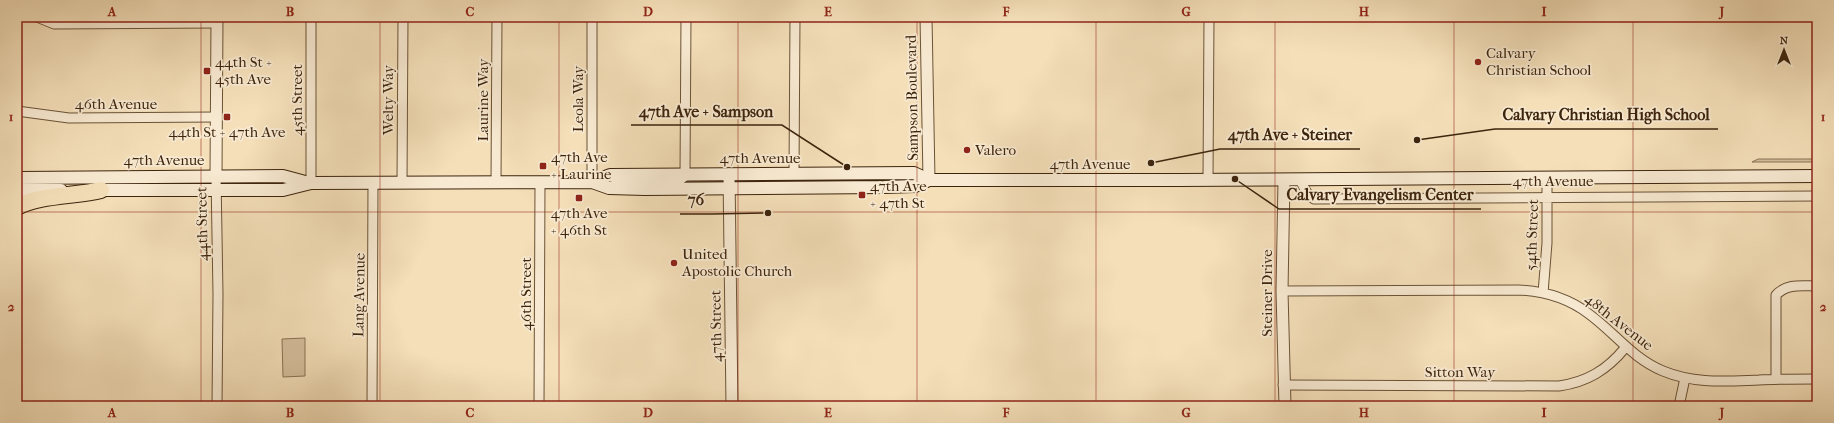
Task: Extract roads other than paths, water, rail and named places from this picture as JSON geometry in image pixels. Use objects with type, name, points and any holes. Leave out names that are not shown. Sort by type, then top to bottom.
[{"type":"highway","points":[[17,207],[42,199],[81,195],[101,190]]},
{"type":"main road","name":"47th Avenue","points":[[17,178],[283,176],[311,183],[540,183],[592,182],[610,175],[914,173],[929,180]]},
{"type":"main road","name":"47th Avenue","points":[[592,182],[609,188],[729,188],[914,186],[929,180],[1300,180],[1817,176]]},
{"type":"main road","name":"47th Avenue","points":[[17,190],[283,190],[311,183]]},
{"type":"street","points":[[37,17],[54,24],[117,21],[217,20]]},
{"type":"street","name":"45th Street","points":[[311,17],[311,183]]},
{"type":"street","name":"Welty Way","points":[[402,183],[403,17]]},
{"type":"street","name":"Laurine Way","points":[[496,183],[497,17]]},
{"type":"street","name":"Leola Way","points":[[592,17],[592,182]]},
{"type":"street","points":[[609,188],[628,182],[677,181],[685,175],[686,17]]},
{"type":"street","points":[[794,174],[795,17]]},
{"type":"street","name":"Sampson Boulevard","points":[[926,17],[929,180]]},
{"type":"street","points":[[1208,180],[1209,17]]},
{"type":"street","name":"44th Street","points":[[217,20],[217,406]]},
{"type":"street","name":"46th Avenue","points":[[17,111],[69,118],[216,117]]},
{"type":"street","name":"47th Street","points":[[729,174],[732,406]]},
{"type":"street","name":"54th Street","points":[[1544,293],[1547,243],[1547,178]]},
{"type":"street","name":"Steiner Drive","points":[[1284,180],[1282,291],[1283,385],[1285,406]]},
{"type":"street","name":"47th Avenue","points":[[1300,180],[1307,193],[1314,199],[1817,196]]},
{"type":"street","name":"Lang Avenue","points":[[372,406],[373,183]]},
{"type":"street","name":"46th Street","points":[[539,406],[540,183]]},
{"type":"street","points":[[1776,379],[1776,295],[1782,288],[1789,286],[1817,286]]},
{"type":"street","name":"48th Avenue","points":[[1282,291],[1518,290],[1544,293],[1563,299],[1582,309],[1625,348],[1654,367],[1685,378],[1712,382],[1817,379]]},
{"type":"street","name":"Sitton Way","points":[[1283,385],[1559,386],[1579,382],[1598,374],[1610,365],[1625,348]]},
{"type":"street","points":[[1680,406],[1685,378]]},
{"type":"place","name":"Calvary Christian School","points":[[1478,62]]},
{"type":"place","name":"44th St + 45th Ave","points":[[207,71]]},
{"type":"place","name":"44th St + 47th Ave","points":[[227,117]]},
{"type":"place","name":"Calvary Christian High School","points":[[1417,140]]},
{"type":"place","name":"Valero","points":[[967,150]]},
{"type":"place","name":"47th Ave + Steiner","points":[[1151,163]]},
{"type":"place","name":"47th Ave + Laurine","points":[[543,166]]},
{"type":"place","name":"47th Ave + Sampson","points":[[847,167]]},
{"type":"place","name":"Calvary Evangelism Center","points":[[1235,179]]},
{"type":"place","name":"47th Ave + 47th St","points":[[862,195]]},
{"type":"place","name":"47th Ave + 46th St","points":[[579,198]]},
{"type":"place","name":"76","points":[[768,213]]},
{"type":"place","name":"United Apostolic Church","points":[[674,263]]}]
